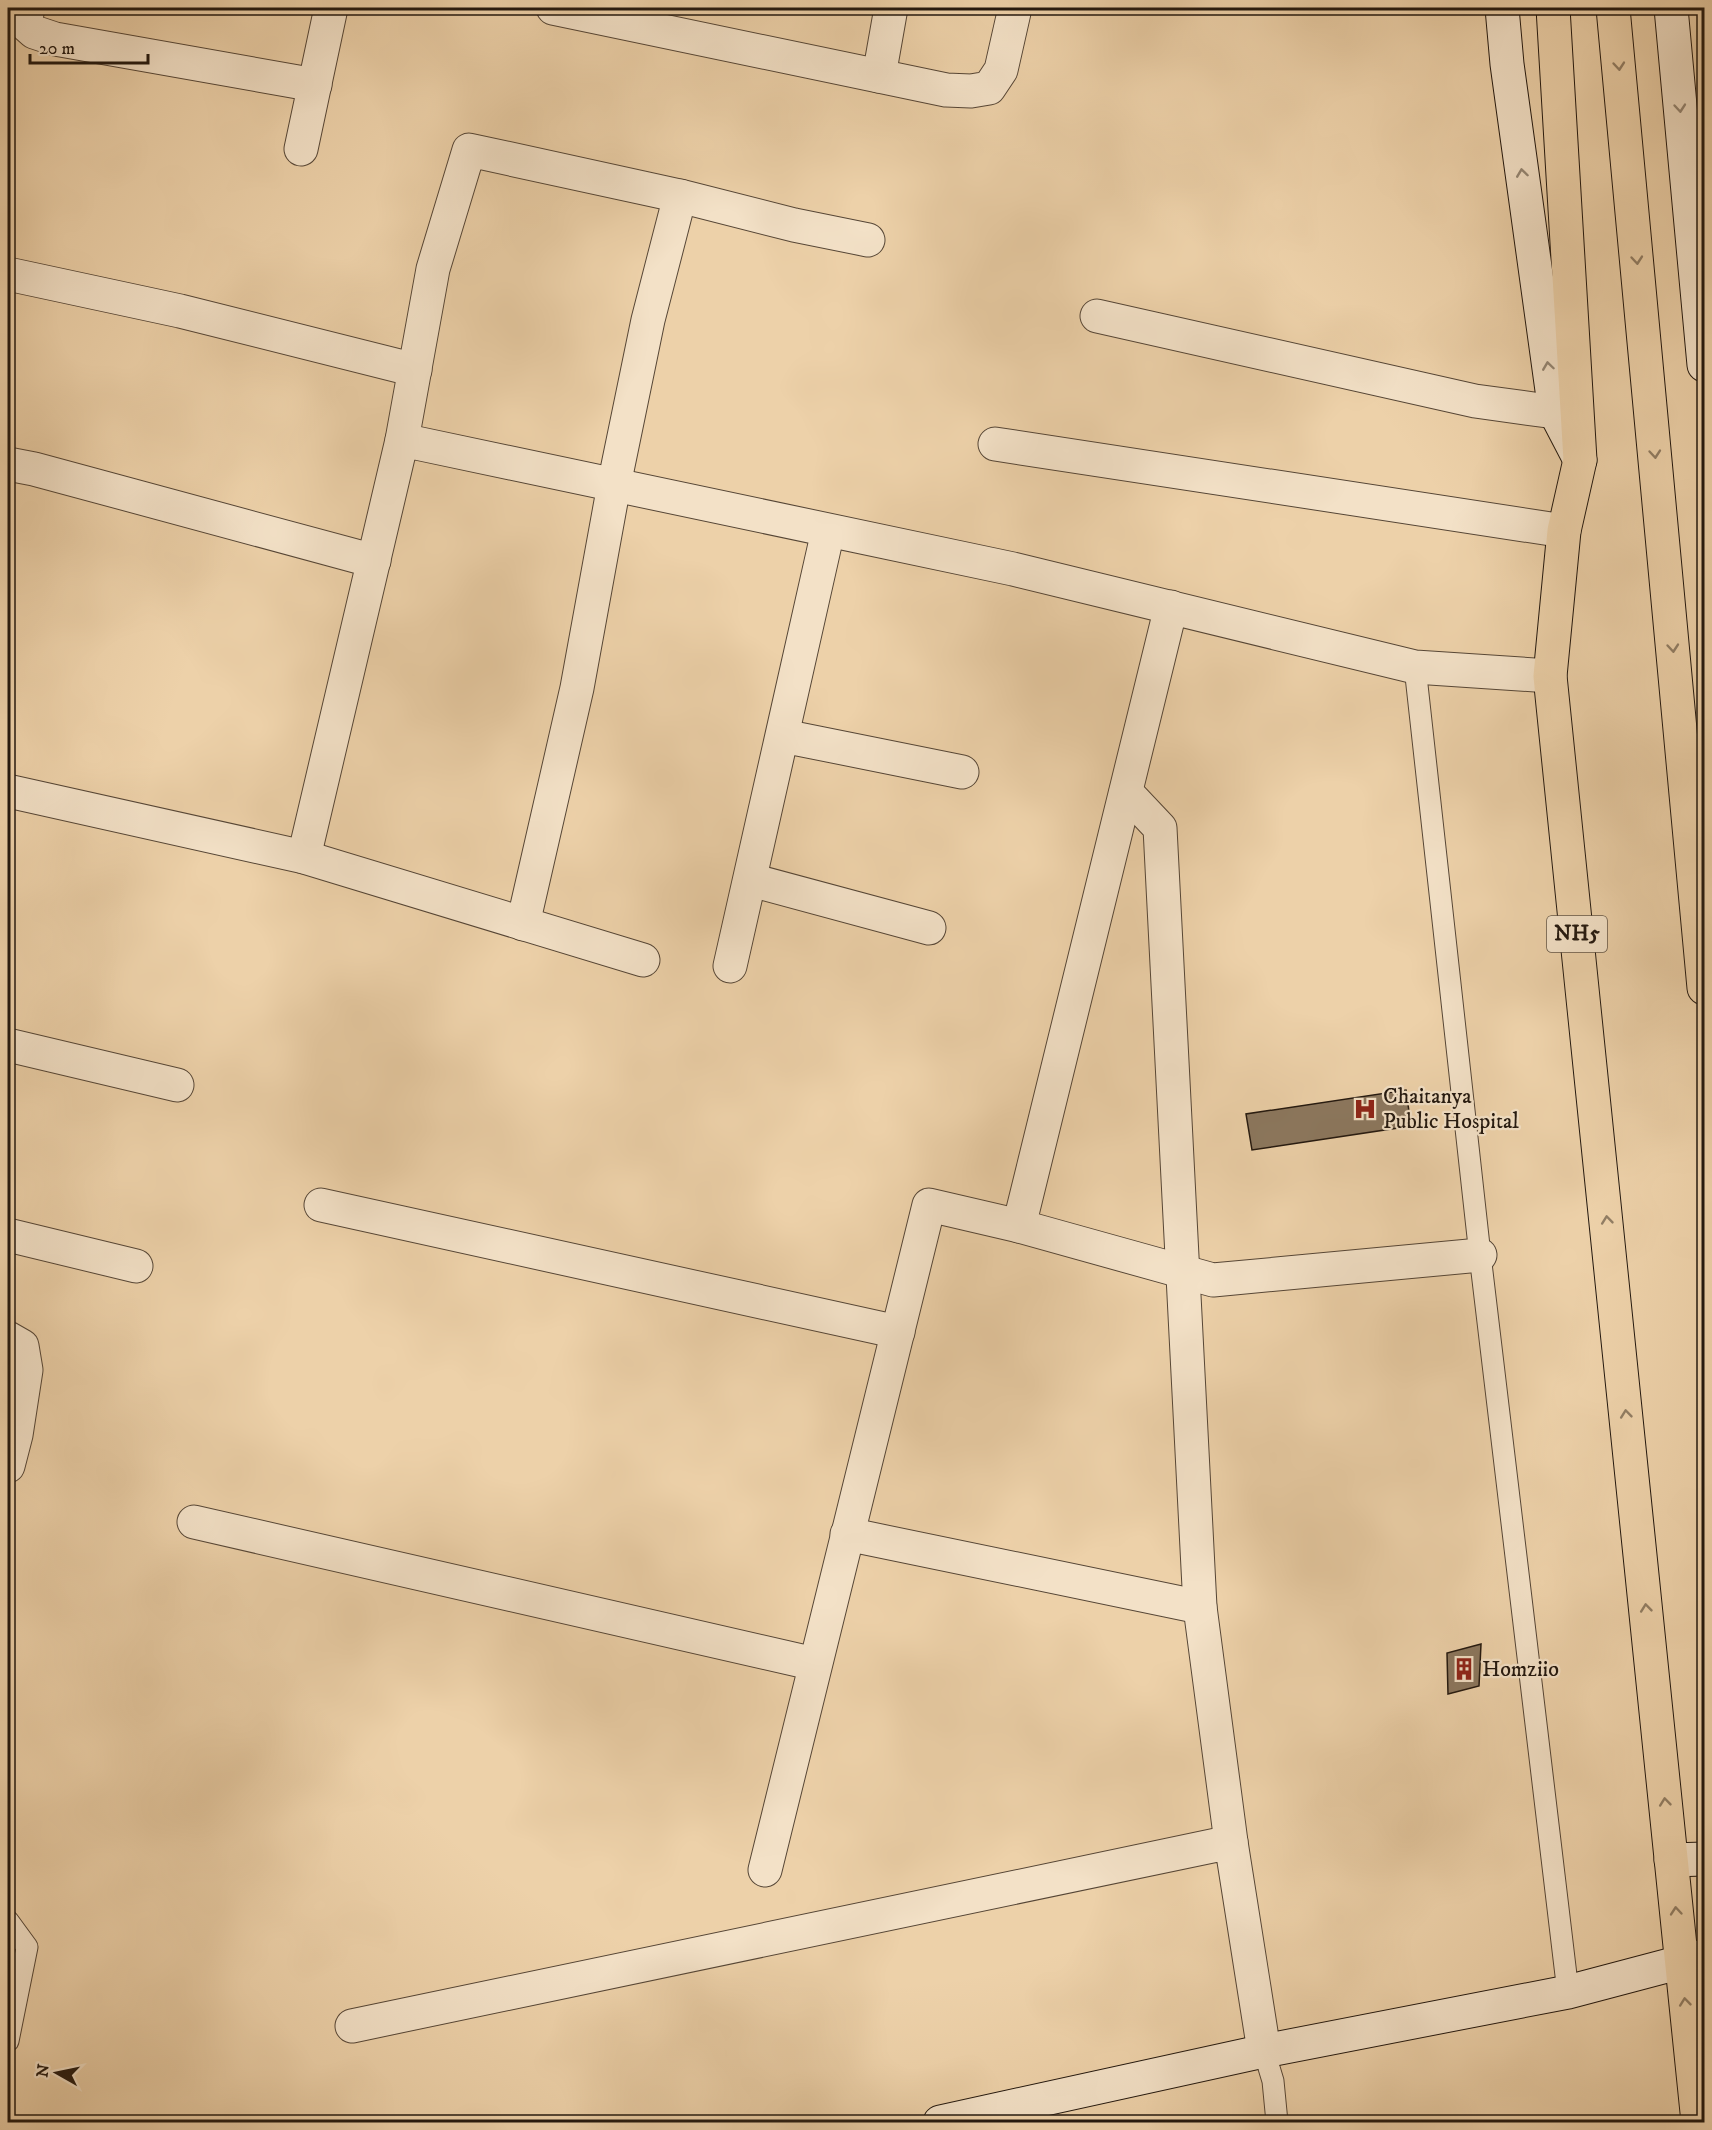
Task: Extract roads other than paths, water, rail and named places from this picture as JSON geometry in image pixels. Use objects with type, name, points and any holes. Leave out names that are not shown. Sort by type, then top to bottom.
[{"type":"highway","name":"NH5","points":[[1553,8],[1580,460],[1564,531],[1550,676],[1671,1860],[1692,1959],[1698,2122]]},
{"type":"highway","points":[[1614,8],[1704,988]]},
{"type":"street","points":[[28,8],[25,24],[34,32],[55,39],[315,85]]},
{"type":"street","points":[[301,149],[331,8]]},
{"type":"street","points":[[553,8],[946,90],[971,92],[989,88],[1001,70],[1015,8]]},
{"type":"street","points":[[879,76],[891,8]]},
{"type":"street","points":[[1502,8],[1507,64],[1555,412],[1580,460]]},
{"type":"street","points":[[1671,8],[1704,365]]},
{"type":"street","points":[[304,857],[402,440],[433,268],[469,150],[868,240]]},
{"type":"street","points":[[523,924],[577,688],[614,485],[648,320],[681,196]]},
{"type":"street","points":[[8,273],[180,311],[415,370]]},
{"type":"street","points":[[1097,316],[1475,401],[1555,412]]},
{"type":"street","points":[[402,440],[1013,569],[1415,667],[1550,676]]},
{"type":"street","points":[[995,444],[1564,531]]},
{"type":"street","points":[[8,464],[374,561]]},
{"type":"street","points":[[730,966],[828,531]]},
{"type":"street","points":[[1019,1226],[1171,608]]},
{"type":"street","points":[[783,736],[962,772]]},
{"type":"street","points":[[8,791],[304,857],[643,960]]},
{"type":"street","points":[[1126,792],[1160,828],[1200,1607],[1231,1842],[1264,2051]]},
{"type":"street","points":[[751,880],[929,928]]},
{"type":"street","points":[[8,1045],[177,1085]]},
{"type":"street","points":[[321,1205],[898,1332]]},
{"type":"street","points":[[765,1870],[929,1205],[1019,1226],[1214,1280],[1480,1255]]},
{"type":"street","points":[[8,1235],[136,1266]]},
{"type":"street","points":[[8,1338],[22,1346],[26,1370],[16,1435],[8,1466]]},
{"type":"street","points":[[194,1522],[815,1664]]},
{"type":"street","points":[[847,1534],[1200,1607]]},
{"type":"street","points":[[352,2026],[1231,1842]]},
{"type":"street","points":[[1671,1860],[1704,1858]]},
{"type":"street","points":[[940,2122],[1264,2051],[1568,1992],[1692,1959]]},
{"type":"lane","points":[[1415,667],[1480,1255],[1568,1992]]},
{"type":"lane","points":[[8,1921],[27,1947],[8,2041]]},
{"type":"lane","points":[[1264,2051],[1273,2081],[1277,2122]]},
{"type":"place","name":"Chaitanya Public Hospital","points":[[1365,1109]]},
{"type":"place","name":"Homziio","points":[[1464,1669]]}]
